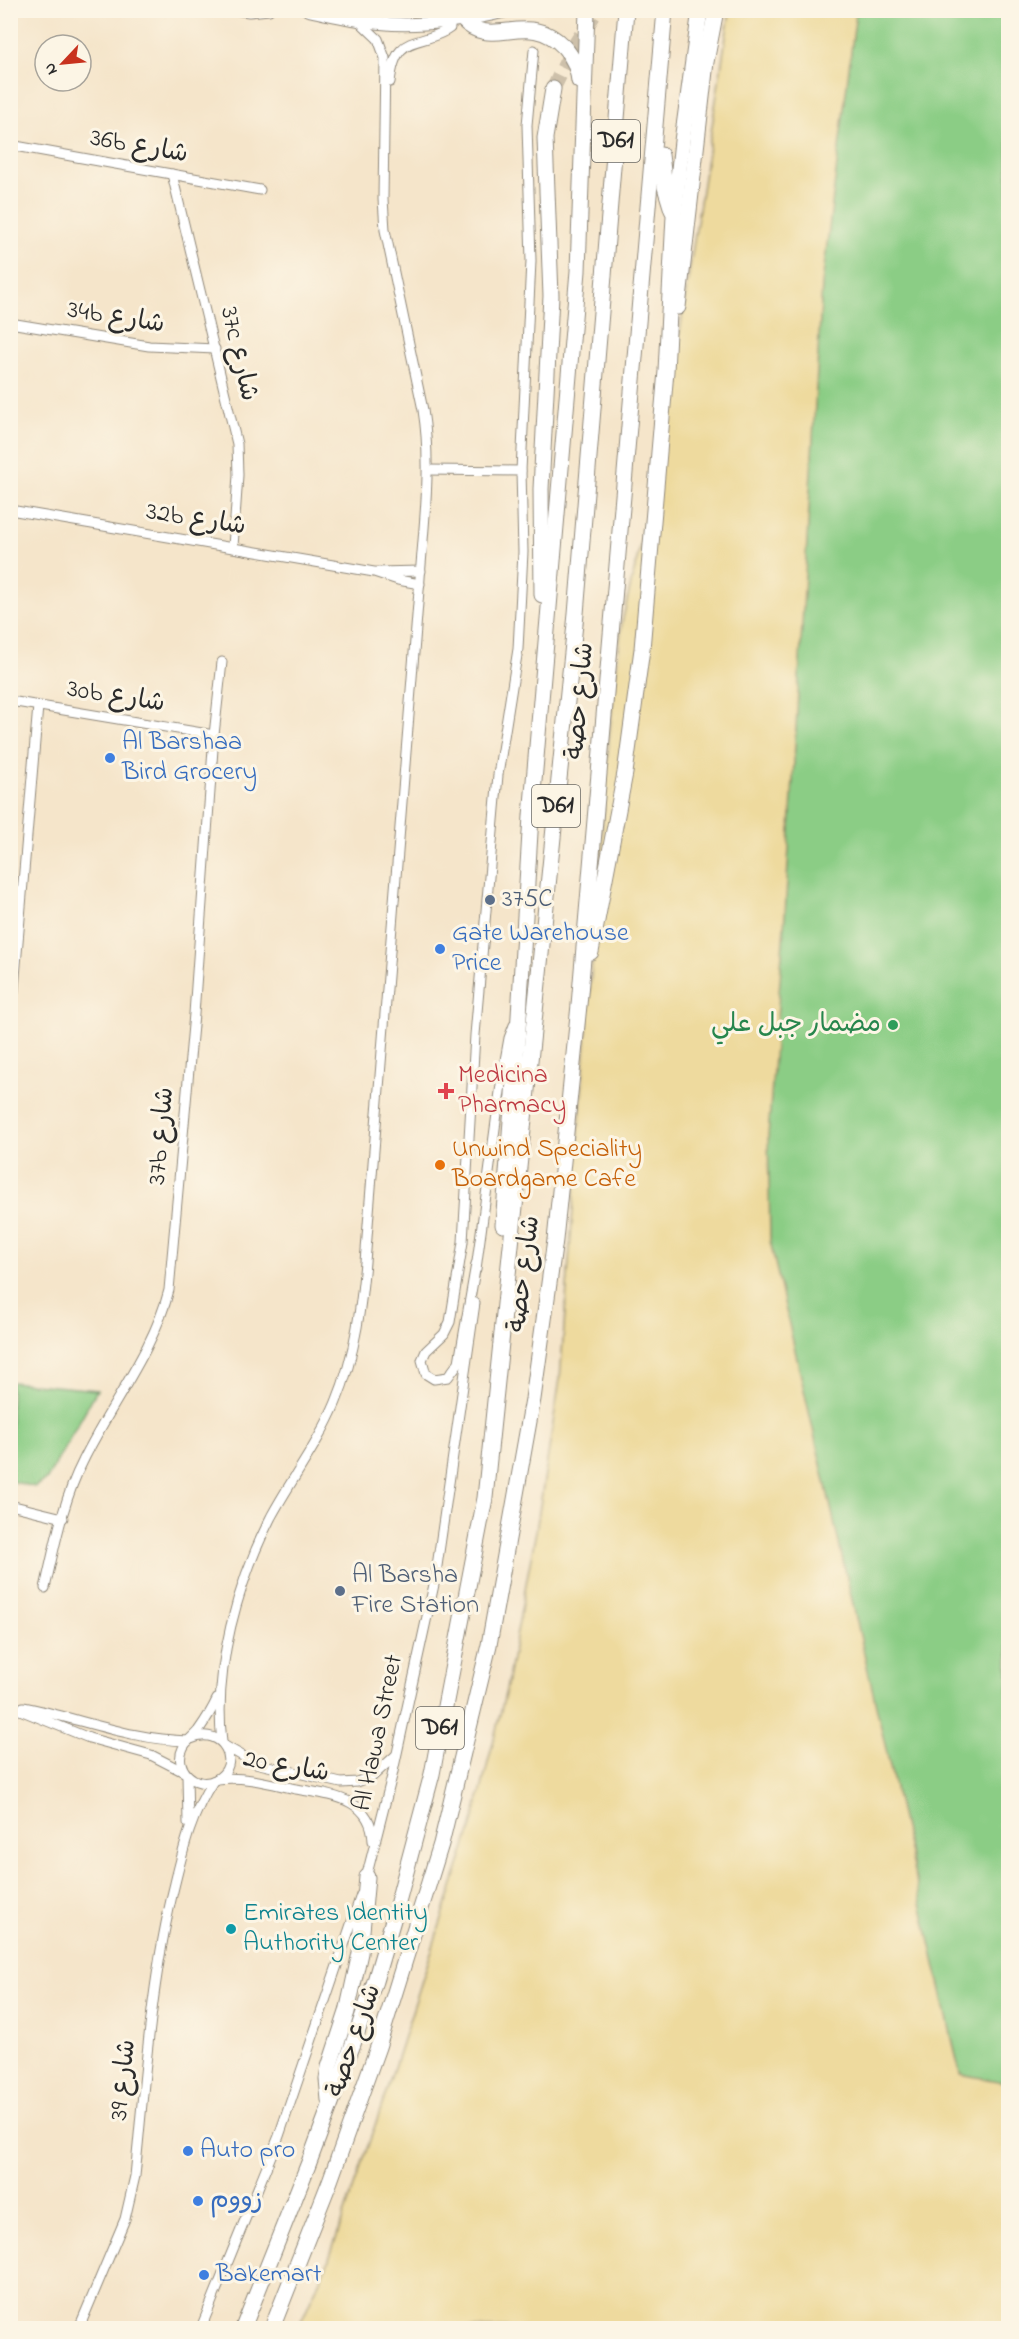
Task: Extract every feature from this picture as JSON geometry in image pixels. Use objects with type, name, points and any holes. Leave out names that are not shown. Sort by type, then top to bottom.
[{"type":"main road","points":[[583,123],[587,10]]},
{"type":"main road","name":"شارع حصة","points":[[243,2328],[309,2165],[375,1981],[415,1842],[432,1773],[485,1498],[574,631],[606,272],[626,10]]},
{"type":"main road","name":"شارع حصة","points":[[272,2328],[351,2126],[400,1980],[441,1844],[475,1706],[501,1584],[540,1349],[555,1240],[579,1005],[665,10]]},
{"type":"main road","points":[[672,10],[660,148],[665,187],[674,216]]},
{"type":"main road","points":[[579,1005],[606,879],[642,650],[666,372],[674,216],[700,10]]},
{"type":"main road","points":[[666,372],[676,323],[706,62],[716,10]]},
{"type":"main road","points":[[456,20],[478,31],[493,33],[525,29],[554,38],[576,65],[583,123]]},
{"type":"main road","points":[[545,645],[540,510],[551,296],[545,155],[547,122],[553,89]]},
{"type":"main road","name":"D61","points":[[545,645],[575,320],[581,221],[583,123]]},
{"type":"main road","name":"شارع حصة","points":[[501,1340],[500,1276],[531,816],[545,645]]},
{"type":"main road","points":[[330,2104],[327,2079],[356,1973],[369,1869]]},
{"type":"street","points":[[234,10],[249,12],[269,10]]},
{"type":"street","points":[[308,10],[358,20],[401,24],[456,20],[510,10]]},
{"type":"street","points":[[10,1705],[89,1738],[152,1755],[199,1782],[215,1780],[225,1772],[228,1762],[218,1712],[219,1695],[234,1616],[252,1558],[272,1516],[329,1418],[348,1367],[356,1332],[366,1259],[428,470],[423,410],[385,230],[383,198],[386,111],[383,51],[374,34],[358,20]]},
{"type":"street","points":[[386,111],[392,68],[397,56],[412,42],[447,30],[456,20]]},
{"type":"street","points":[[428,470],[521,471],[531,261],[527,125],[534,50]]},
{"type":"street","name":"36b شارع","points":[[10,145],[260,190]]},
{"type":"street","name":"37c شارع","points":[[172,174],[234,429],[238,459],[233,547]]},
{"type":"street","name":"34b شارع","points":[[10,323],[149,346],[215,349]]},
{"type":"street","name":"شارع حصة","points":[[476,1264],[459,1362],[455,1371],[448,1377],[434,1379],[423,1370],[422,1360],[426,1351],[444,1334],[450,1322],[463,1242],[476,1035],[498,775],[503,733],[514,681],[520,616],[523,552],[521,471]]},
{"type":"street","name":"32b شارع","points":[[10,510],[374,572],[420,584]]},
{"type":"street","name":"32b شارع","points":[[374,572],[421,571]]},
{"type":"street","name":"37b شارع","points":[[45,1588],[74,1480],[82,1461],[156,1328],[169,1290],[193,1025],[214,735],[222,662]]},
{"type":"street","name":"30b شارع","points":[[10,702],[214,735]]},
{"type":"street","points":[[10,1036],[38,706]]},
{"type":"street","name":"Al Hawa Street","points":[[201,2328],[279,2136],[369,1869],[435,1580],[463,1392],[476,1292],[476,1264],[505,1057],[509,1038],[519,1016]]},
{"type":"street","points":[[10,1506],[63,1518]]},
{"type":"street","points":[[186,1774],[181,1765],[181,1755],[189,1740],[207,1718],[219,1695]]},
{"type":"street","points":[[10,1705],[52,1713],[159,1740],[189,1740],[204,1735],[216,1738],[223,1744]]},
{"type":"street","name":"شارع 20","points":[[223,1744],[255,1763],[341,1783],[357,1782],[373,1776],[395,1756]]},
{"type":"street","name":"شارع 39","points":[[186,1774],[188,1828]]},
{"type":"street","name":"شارع 20","points":[[215,1780],[251,1779],[322,1792],[354,1805],[368,1820],[373,1831],[369,1869]]},
{"type":"street","name":"شارع 39","points":[[79,2328],[123,2225],[131,2198],[155,1983],[166,1924],[188,1828],[199,1804],[215,1780]]},
{"type":"green space","name":"مضمار جبل علي","points":[[856,11],[1008,11],[1008,2083],[960,2074],[770,1241],[768,1135],[785,914],[822,284]]},
{"type":"green space","points":[[11,1382],[97,1390],[47,1479],[34,1487],[11,1481]]},
{"type":"sand","points":[[730,11],[856,11],[822,284],[785,914],[768,1135],[770,1241],[960,2074],[1008,2083],[1008,2328],[298,2328],[328,2262],[381,2108],[474,1819],[506,1690],[536,1531],[560,1379],[610,728],[622,622],[658,471]]},
{"type":"tunnel","points":[[553,89],[574,46],[597,10]]},
{"type":"place","name":"Al Barshaa Bird Grocery","points":[[110,758]]},
{"type":"place","name":"375C","points":[[490,900]]},
{"type":"place","name":"Gate Warehouse Price","points":[[440,949]]},
{"type":"place","name":"مضمار جبل علي","points":[[893,1025]]},
{"type":"place","name":"Medicina Pharmacy","points":[[446,1091]]},
{"type":"place","name":"Unwind Speciality Boardgame Cafe","points":[[440,1165]]},
{"type":"place","name":"Al Barsha Fire Station","points":[[340,1591]]},
{"type":"place","name":"Emirates Identity Authority Center","points":[[231,1929]]},
{"type":"place","name":"Auto pro","points":[[188,2151]]},
{"type":"place","name":"زووم","points":[[198,2201]]},
{"type":"place","name":"Bakemart","points":[[204,2275]]}]
